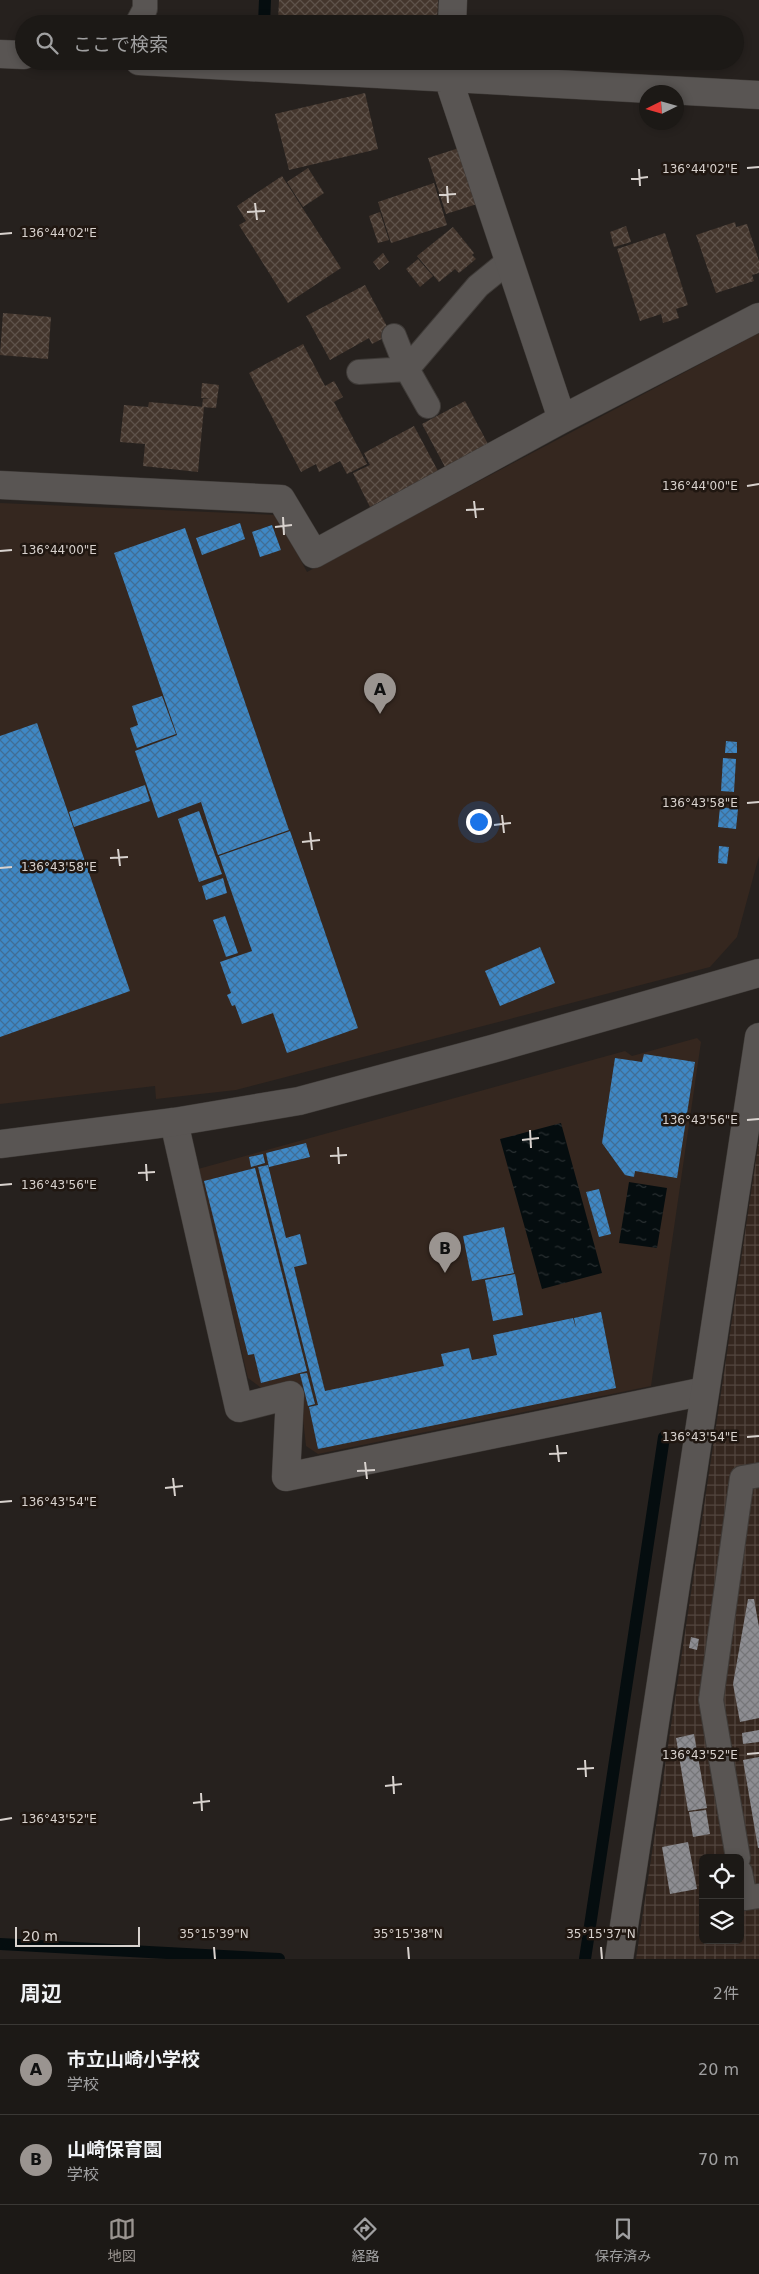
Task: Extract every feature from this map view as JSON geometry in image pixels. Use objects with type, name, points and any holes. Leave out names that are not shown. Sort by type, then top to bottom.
[{"type":"street","points":[[452,15],[453,0]]},
{"type":"street","points":[[0,54],[15,55]]},
{"type":"street","points":[[562,418],[449,70],[759,95]]},
{"type":"street","points":[[0,485],[281,499],[314,554],[562,418],[759,317]]},
{"type":"street","points":[[0,1144],[174,1122],[298,1101],[492,1049],[759,973]]},
{"type":"street","points":[[619,1959],[759,1037]]},
{"type":"street","points":[[174,1122],[239,1408],[290,1395],[286,1477],[705,1391]]},
{"type":"lane","points":[[142,15],[145,9],[145,0]]},
{"type":"lane","points":[[359,372],[407,369],[478,286],[510,260]]},
{"type":"lane","points":[[394,336],[407,369],[428,406]]},
{"type":"lane","points":[[737,1854],[711,1700],[742,1478],[759,1475]]},
{"type":"lane","points":[[744,1893],[745,1898],[759,1896]]},
{"type":"shaded area","points":[[759,333],[759,856],[737,937],[710,967],[236,1090],[156,1099],[155,1086],[0,1104],[0,503],[277,515],[307,572]]},
{"type":"shaded area","points":[[697,1038],[701,1042],[651,1386],[318,1454],[306,1446],[299,1383],[264,1390],[248,1378],[198,1169],[625,1051],[632,1056]]},
{"type":"shaded area","points":[[759,1140],[759,1959],[636,1959]]},
{"type":"water","points":[[561,1123],[602,1273],[542,1289],[500,1139]]},
{"type":"water","points":[[629,1182],[667,1188],[657,1248],[619,1243]]},
{"type":"building: 教育","points":[[240,523],[245,539],[202,555],[196,538]]},
{"type":"building: 教育","points":[[272,525],[281,550],[260,557],[252,532]]},
{"type":"building: 教育","points":[[185,528],[289,830],[218,855],[201,802],[158,818],[135,751],[177,735],[114,553]]},
{"type":"building: 教育","points":[[162,696],[176,734],[137,748],[130,728],[138,725],[132,706]]},
{"type":"building: 教育","points":[[37,723],[130,991],[0,1037],[0,736]]},
{"type":"building: 教育","points":[[726,741],[737,742],[737,753],[725,753]]},
{"type":"building: 教育","points":[[723,758],[736,759],[734,792],[721,791]]},
{"type":"building: 教育","points":[[145,785],[150,801],[74,827],[69,812]]},
{"type":"building: 教育","points":[[720,807],[738,809],[736,829],[718,827]]},
{"type":"building: 教育","points":[[199,811],[222,874],[199,882],[178,819]]},
{"type":"building: 教育","points":[[290,831],[358,1028],[287,1053],[273,1013],[242,1024],[235,1005],[232,1006],[227,995],[231,993],[220,962],[252,951],[219,856]]},
{"type":"building: 教育","points":[[719,846],[729,847],[727,864],[718,863]]},
{"type":"building: 教育","points":[[223,878],[227,893],[206,900],[202,886]]},
{"type":"building: 教育","points":[[225,916],[238,953],[226,957],[213,920]]},
{"type":"building: 教育","points":[[540,947],[555,983],[500,1006],[485,971]]},
{"type":"building: 教育","points":[[644,1054],[695,1062],[677,1178],[635,1171],[634,1177],[625,1175],[602,1143],[615,1058],[642,1062]]},
{"type":"building: 教育","points":[[306,1143],[310,1157],[269,1167],[266,1153]]},
{"type":"building: 教育","points":[[263,1154],[265,1163],[251,1167],[249,1157]]},
{"type":"building: 教育","points":[[268,1165],[286,1238],[300,1234],[307,1264],[294,1267],[325,1391],[444,1366],[441,1354],[469,1348],[472,1360],[497,1355],[493,1335],[573,1318],[576,1328],[574,1318],[601,1312],[616,1388],[318,1449],[309,1407],[318,1405],[258,1167]]},
{"type":"building: 教育","points":[[255,1168],[307,1371],[261,1383],[254,1354],[248,1355],[204,1181]]},
{"type":"building: 教育","points":[[599,1189],[611,1234],[599,1237],[586,1192]]},
{"type":"building: 教育","points":[[504,1227],[514,1273],[472,1281],[463,1236]]},
{"type":"building: 教育","points":[[515,1274],[523,1315],[493,1321],[485,1280]]},
{"type":"building: 教育","points":[[307,1373],[315,1404],[308,1406],[300,1374]]},
{"type":"building: 工業","points":[[748,1599],[754,1599],[759,1627],[759,1718],[740,1722],[733,1684]]},
{"type":"building: 工業","points":[[691,1637],[699,1639],[697,1650],[689,1648]]},
{"type":"building: 工業","points":[[759,1730],[759,1742],[743,1744],[742,1733]]},
{"type":"building: 工業","points":[[694,1734],[707,1808],[688,1811],[676,1738]]},
{"type":"building: 工業","points":[[759,1757],[759,1848],[758,1848],[743,1760]]},
{"type":"building: 工業","points":[[706,1810],[710,1834],[693,1837],[689,1812]]},
{"type":"building: 工業","points":[[688,1842],[697,1889],[670,1894],[662,1847]]},
{"type":"building: その他","points":[[279,0],[438,0],[437,15],[278,15]]},
{"type":"building: その他","points":[[365,93],[378,149],[289,170],[275,114]]},
{"type":"building: その他","points":[[459,148],[477,204],[446,214],[428,158]]},
{"type":"building: その他","points":[[308,168],[324,193],[303,207],[287,182]]},
{"type":"building: その他","points":[[282,176],[341,268],[288,303],[239,225],[246,221],[237,206]]},
{"type":"building: その他","points":[[434,183],[447,225],[391,243],[378,202]]},
{"type":"building: その他","points":[[380,212],[389,240],[378,243],[369,216]]},
{"type":"building: その他","points":[[735,222],[736,227],[747,224],[759,261],[759,273],[752,275],[754,281],[716,293],[696,235]]},
{"type":"building: その他","points":[[626,226],[631,242],[614,247],[610,232]]},
{"type":"building: その他","points":[[453,227],[474,253],[472,255],[476,259],[459,273],[455,269],[439,282],[417,256]]},
{"type":"building: その他","points":[[665,233],[688,305],[676,309],[679,318],[663,323],[661,314],[640,321],[617,249]]},
{"type":"building: その他","points":[[383,253],[389,262],[379,270],[373,262]]},
{"type":"building: その他","points":[[418,259],[433,276],[420,287],[406,269]]},
{"type":"building: その他","points":[[365,285],[391,334],[372,344],[369,338],[330,360],[306,316]]},
{"type":"building: その他","points":[[3,313],[51,317],[48,359],[0,355]]},
{"type":"building: その他","points":[[303,344],[325,386],[334,381],[343,397],[334,402],[367,464],[347,474],[340,461],[319,472],[316,464],[301,472],[249,373]]},
{"type":"building: その他","points":[[202,383],[219,385],[216,408],[202,407],[203,399],[212,399],[201,398]]},
{"type":"building: その他","points":[[465,401],[488,444],[445,467],[422,424]]},
{"type":"building: その他","points":[[149,402],[204,407],[198,472],[143,466],[145,444],[120,442],[124,405],[148,407]]},
{"type":"building: その他","points":[[414,426],[438,471],[370,507],[353,473],[370,465],[364,453]]},
{"type":"waterway","points":[[264,15],[265,0]]},
{"type":"waterway","points":[[585,1959],[664,1437]]},
{"type":"waterway","points":[[0,1944],[279,1959]]},
{"type":"place","name":"市立山崎小学校","points":[[380,714]]},
{"type":"place","name":"山崎保育園","points":[[445,1273]]}]
